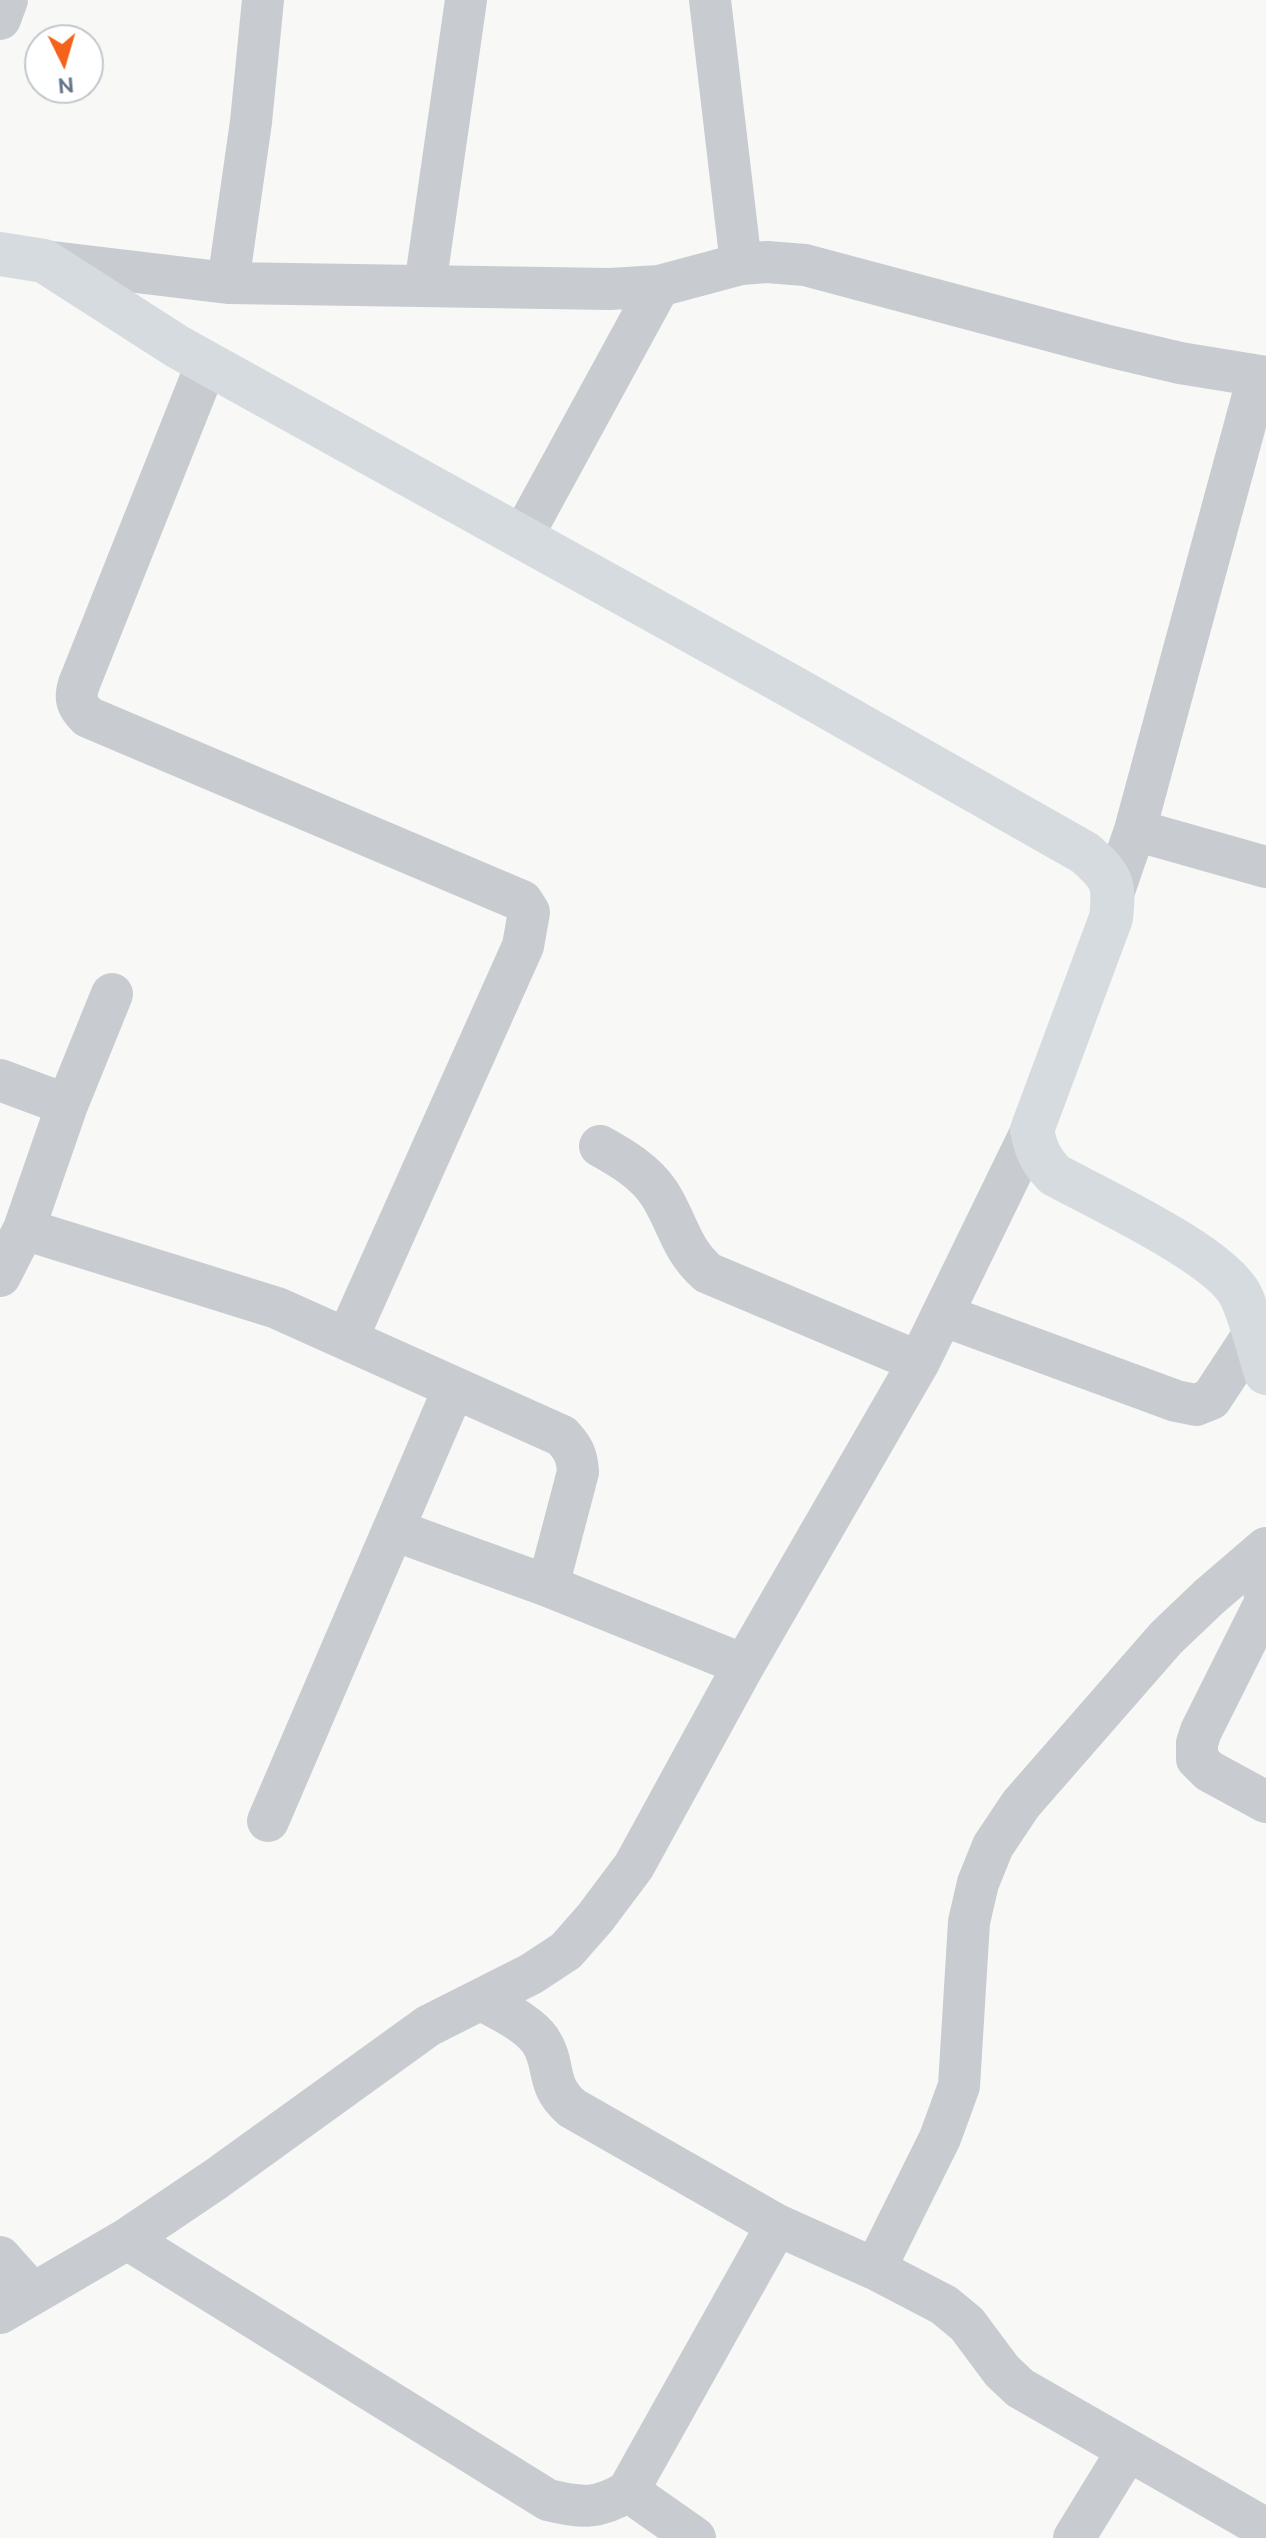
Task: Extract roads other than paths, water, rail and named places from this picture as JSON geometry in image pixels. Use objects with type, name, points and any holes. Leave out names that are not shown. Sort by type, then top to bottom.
[{"type":"street","points":[[0,19],[7,0]]},
{"type":"street","points":[[228,283],[251,122],[263,0]]},
{"type":"street","points":[[425,286],[466,0]]},
{"type":"street","points":[[710,0],[741,264]]},
{"type":"street","points":[[0,254],[228,283],[610,289],[659,286],[741,264],[767,262],[805,265],[1108,346],[1180,363],[1262,377],[1135,830],[1114,891],[1111,918],[1032,1130],[919,1362],[744,1665],[634,1866],[566,1951],[531,1974],[428,2026],[216,2179],[127,2239],[17,2304],[0,2257]]},
{"type":"street","points":[[44,261],[207,363],[1085,853],[1102,868],[1114,891]]},
{"type":"street","points":[[522,537],[659,286]]},
{"type":"street","points":[[207,363],[79,684],[75,696],[78,708],[88,717],[522,901],[529,912],[523,946],[347,1339]]},
{"type":"street","points":[[1135,830],[1266,867]]},
{"type":"street","points":[[0,1276],[24,1229],[67,1105],[112,994]]},
{"type":"street","points":[[0,1080],[67,1105]]},
{"type":"street","points":[[942,1315],[1176,1401],[1196,1405],[1211,1399],[1256,1327],[1221,1272],[1192,1250],[1055,1175],[1043,1163],[1032,1130]]},
{"type":"street","points":[[600,1146],[622,1158],[658,1191],[682,1242],[693,1260],[708,1273],[919,1362]]},
{"type":"street","points":[[24,1229],[277,1308],[562,1436],[573,1447],[578,1472],[548,1586]]},
{"type":"street","points":[[268,1821],[454,1388]]},
{"type":"street","points":[[394,1530],[548,1586],[744,1665]]},
{"type":"street","points":[[1257,1556],[1265,1587],[1265,1603],[1201,1731],[1197,1759],[1209,1771],[1266,1802]]},
{"type":"street","points":[[875,2269],[940,2138],[959,2086],[969,1922],[978,1883],[993,1846],[1021,1804],[1166,1638],[1257,1556]]},
{"type":"street","points":[[482,2000],[526,2026],[539,2040],[558,2097],[572,2108],[777,2225],[875,2269],[944,2305],[967,2324],[1002,2371],[1020,2388],[1266,2529]]},
{"type":"street","points":[[127,2239],[548,2500],[579,2507],[609,2503],[628,2491],[777,2225]]},
{"type":"street","points":[[1074,2538],[1128,2450]]},
{"type":"street","points":[[628,2491],[695,2538]]}]
